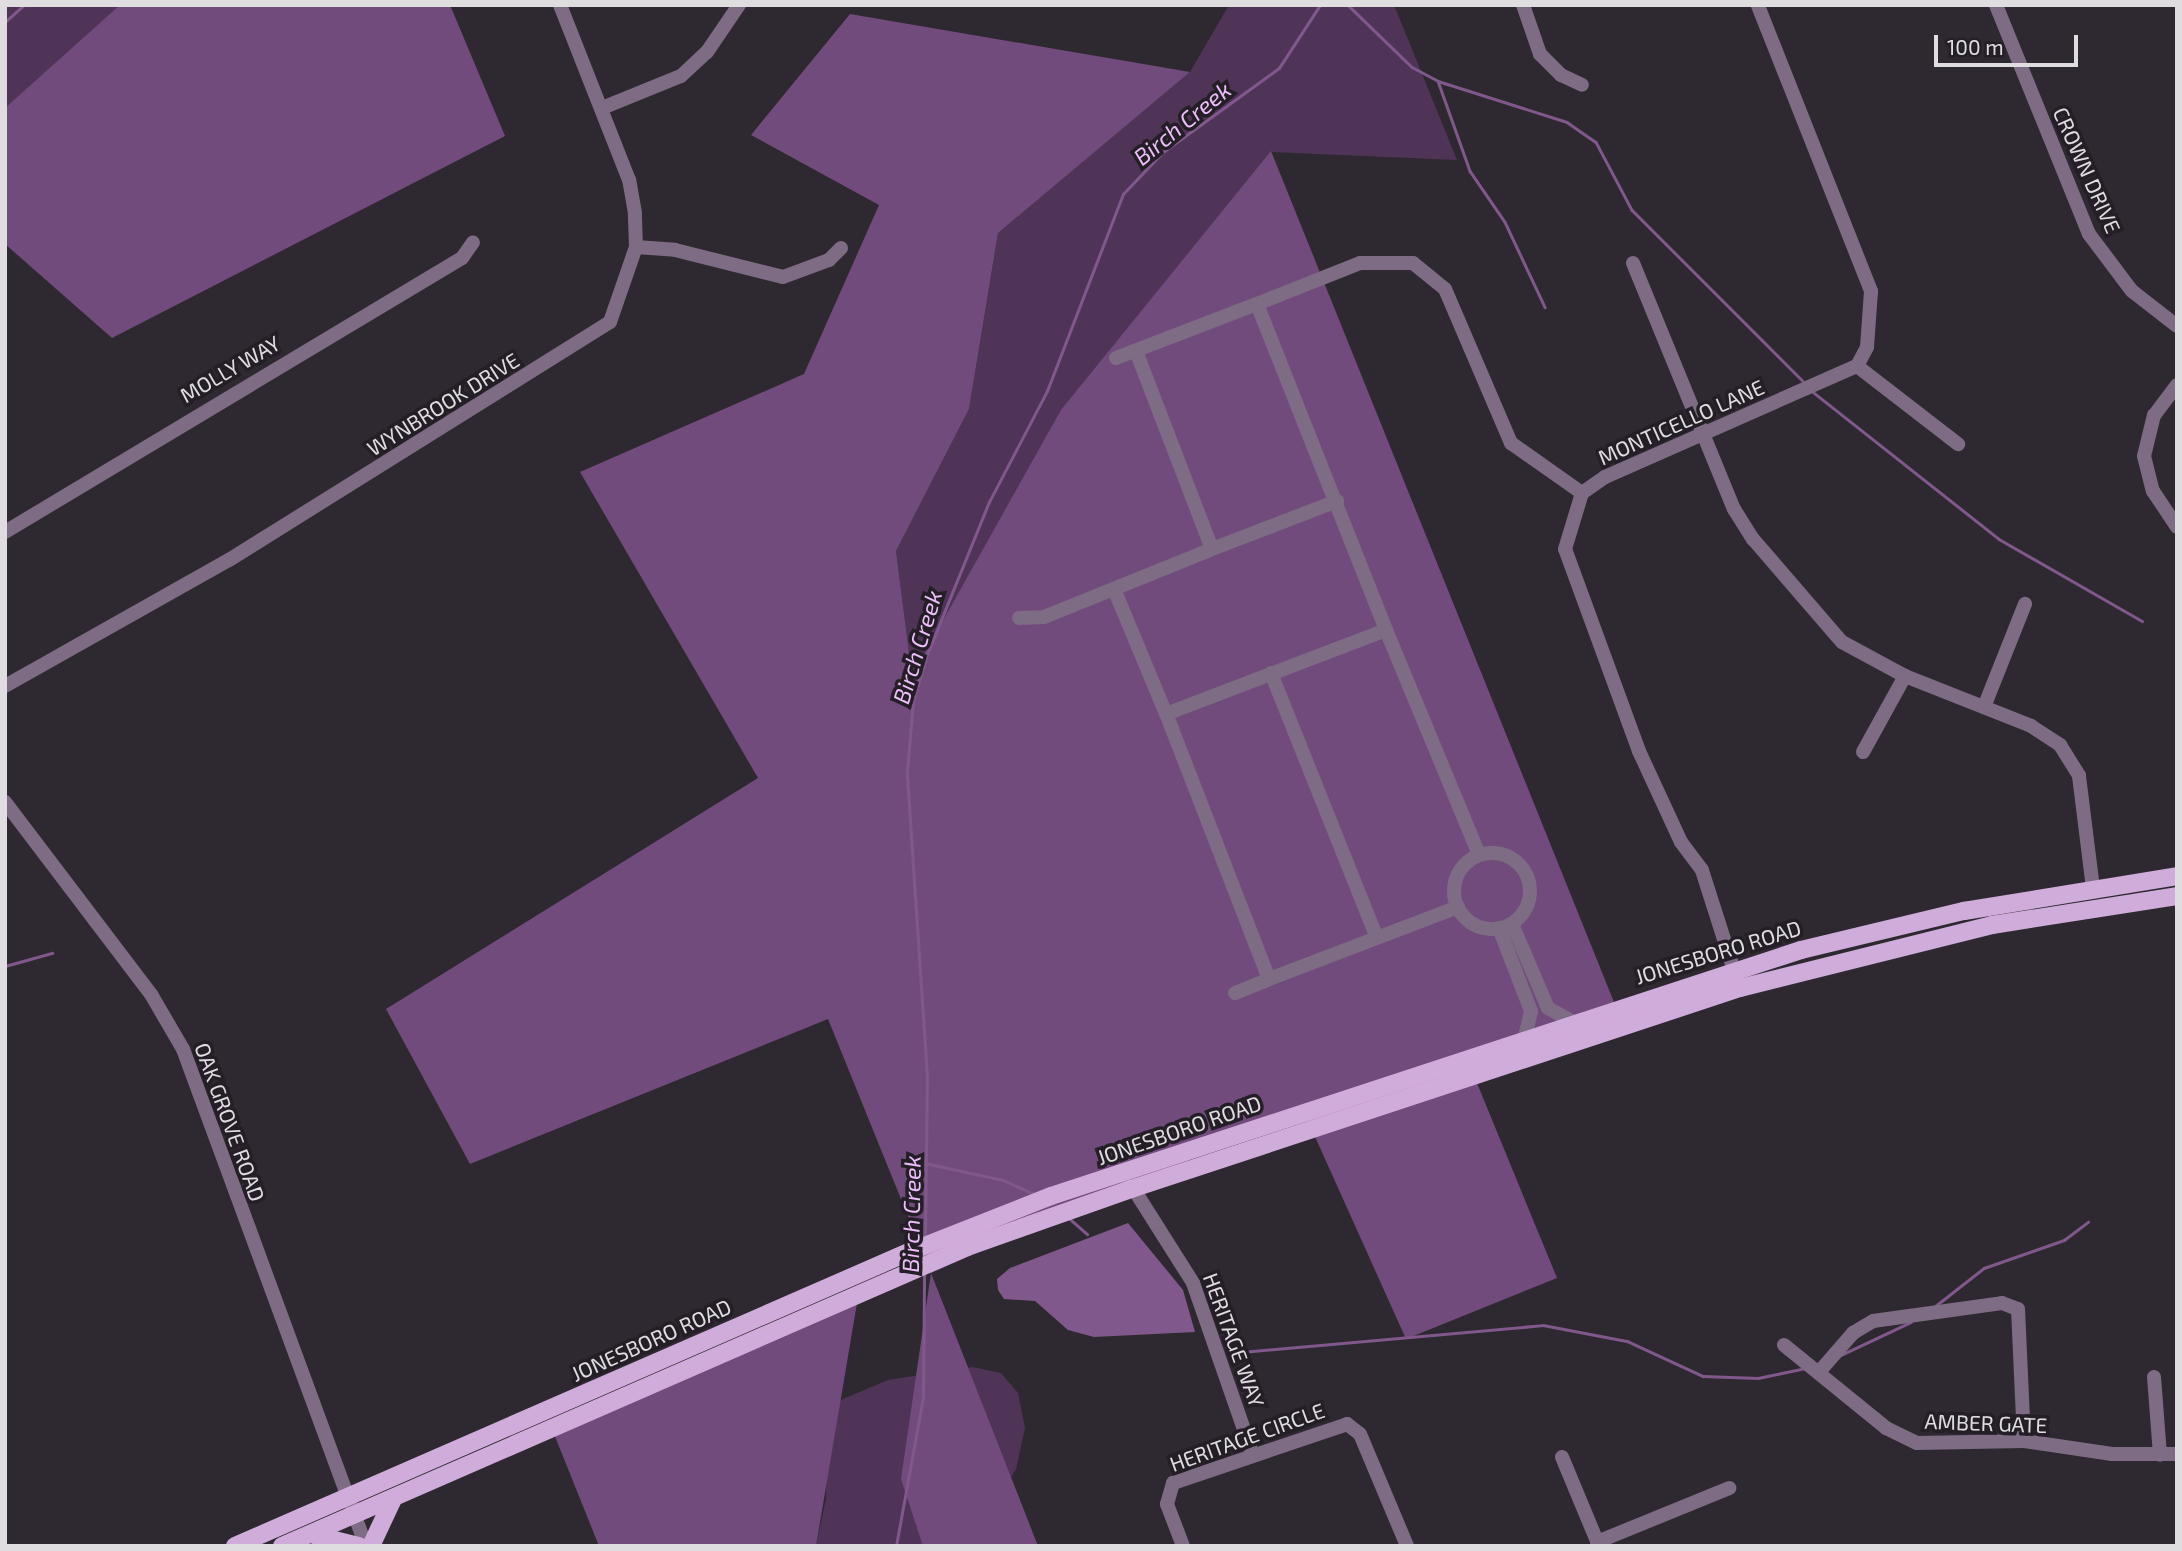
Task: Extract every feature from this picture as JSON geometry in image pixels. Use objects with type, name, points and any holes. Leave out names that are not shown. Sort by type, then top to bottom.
[{"type":"main road","name":"JONESBORO ROAD","points":[[282,1546],[967,1247],[1128,1180],[1525,1037],[1734,969],[1964,911],[2177,876]]},
{"type":"main road","name":"JONESBORO ROAD","points":[[235,1546],[346,1495],[943,1237],[1740,988],[1992,925],[2177,896]]},
{"type":"main road","points":[[369,1546],[395,1497]]},
{"type":"main road","points":[[307,1535],[359,1546]]},
{"type":"street","name":"WYNBROOK DRIVE","points":[[5,686],[229,560],[593,337],[620,304],[636,247],[629,180],[560,5]]},
{"type":"street","points":[[602,108],[681,76],[707,52],[739,5]]},
{"type":"street","points":[[1523,5],[1540,54],[1561,75],[1582,85]]},
{"type":"street","points":[[1758,5],[1871,291],[1873,326],[1857,366],[1958,444]]},
{"type":"street","name":"CROWN DRIVE","points":[[1996,5],[2089,234],[2132,291],[2177,326]]},
{"type":"street","name":"MOLLY WAY","points":[[5,532],[461,258],[473,242]]},
{"type":"street","points":[[636,247],[675,250],[783,277],[829,260],[841,248]]},
{"type":"street","points":[[1116,358],[1360,263],[1413,263],[1445,289],[1511,443],[1582,493],[1565,549],[1569,570],[1663,807],[1702,870],[1740,988]]},
{"type":"street","points":[[1633,263],[1704,434],[1753,539],[1842,642],[1905,676],[1984,706],[2049,736],[2072,763],[2092,889]]},
{"type":"street","points":[[1257,304],[1386,630],[1479,855]]},
{"type":"street","points":[[1136,351],[1212,549]]},
{"type":"street","name":"MONTICELLO LANE","points":[[1582,493],[1634,462],[1857,366]]},
{"type":"street","points":[[2177,385],[2154,415],[2144,456],[2153,491],[2177,527]]},
{"type":"street","points":[[1018,618],[1045,617],[1337,502]]},
{"type":"street","points":[[1114,589],[1166,714],[1269,979]]},
{"type":"street","points":[[1984,706],[2025,604]]},
{"type":"street","points":[[1166,714],[1386,630]]},
{"type":"street","points":[[1272,673],[1377,938]]},
{"type":"street","points":[[1863,752],[1905,676]]},
{"type":"street","name":"OAK GROVE ROAD","points":[[5,802],[152,996],[183,1049],[346,1495],[369,1546]]},
{"type":"street","points":[[1479,855],[1503,855],[1524,869],[1528,905],[1505,926],[1479,927],[1458,907],[1460,871],[1479,855]]},
{"type":"street","points":[[1235,993],[1458,907]]},
{"type":"street","points":[[1505,926],[1548,1008],[1572,1021]]},
{"type":"street","points":[[1505,926],[1531,1011],[1525,1037]]},
{"type":"street","name":"HERITAGE WAY","points":[[1128,1180],[1193,1283],[1253,1455]]},
{"type":"street","points":[[1819,1372],[1853,1333],[1873,1321],[2002,1303],[2018,1309],[2024,1441]]},
{"type":"street","name":"AMBER GATE","points":[[1784,1345],[1885,1428],[1917,1443],[2024,1441],[2160,1455],[2177,1454]]},
{"type":"street","points":[[2154,1377],[2160,1455]]},
{"type":"street","name":"HERITAGE CIRCLE","points":[[1183,1546],[1168,1489],[1339,1424],[1354,1427],[1407,1546]]},
{"type":"street","points":[[1562,1457],[1598,1544],[1729,1488]]},
{"type":"shaded area","points":[[5,5],[204,5],[95,30],[5,108]]},
{"type":"shaded area","points":[[120,5],[450,5],[505,136],[112,338],[5,244],[5,108]]},
{"type":"shaded area","points":[[1229,5],[1394,5],[1457,160],[1271,152],[912,677],[896,551],[969,409],[998,233],[1190,72]]},
{"type":"shaded area","points":[[850,14],[1190,72],[998,233],[969,409],[896,551],[912,676],[1061,410],[1271,151],[1620,1017],[1472,1071],[1557,1278],[1406,1339],[1303,1110],[931,1273],[828,1019],[470,1164],[386,1009],[758,778],[580,472],[804,374],[879,205],[751,135]]},
{"type":"shaded area","points":[[1128,1223],[1183,1290],[1195,1332],[1094,1337],[1068,1330],[1035,1301],[1004,1299],[998,1290],[997,1279],[1010,1268]]},
{"type":"shaded area","points":[[931,1273],[1038,1546],[923,1546],[901,1479]]},
{"type":"shaded area","points":[[857,1303],[816,1546],[599,1546],[552,1429]]},
{"type":"shaded area","points":[[972,1367],[1001,1373],[1018,1393],[1025,1428],[1016,1469],[969,1546],[816,1546],[826,1499],[828,1417],[836,1402],[888,1380]]},
{"type":"waterway","points":[[5,22],[24,5]]},
{"type":"waterway","name":"Birch Creek","points":[[925,1237],[927,1077],[907,772],[913,701],[926,657],[989,502],[1047,391],[1123,194],[1163,152],[1279,68],[1320,5]]},
{"type":"waterway","points":[[1348,5],[1412,67],[1438,81],[1567,122],[1596,142],[1632,210],[1806,384]]},
{"type":"waterway","points":[[1438,81],[1470,171],[1505,222],[1545,307]]},
{"type":"waterway","points":[[1813,392],[1999,539],[2142,621]]},
{"type":"waterway","points":[[5,966],[52,953]]},
{"type":"waterway","points":[[925,1163],[1003,1180],[1036,1195]]},
{"type":"waterway","points":[[1070,1219],[1087,1234]]},
{"type":"waterway","points":[[1934,1307],[1984,1268],[2064,1240],[2088,1222]]},
{"type":"waterway","name":"Birch Creek","points":[[896,1546],[923,1397],[924,1272]]},
{"type":"waterway","points":[[1841,1355],[1911,1322]]},
{"type":"waterway","points":[[1231,1353],[1543,1325],[1627,1341],[1703,1376],[1758,1378],[1806,1368]]}]
